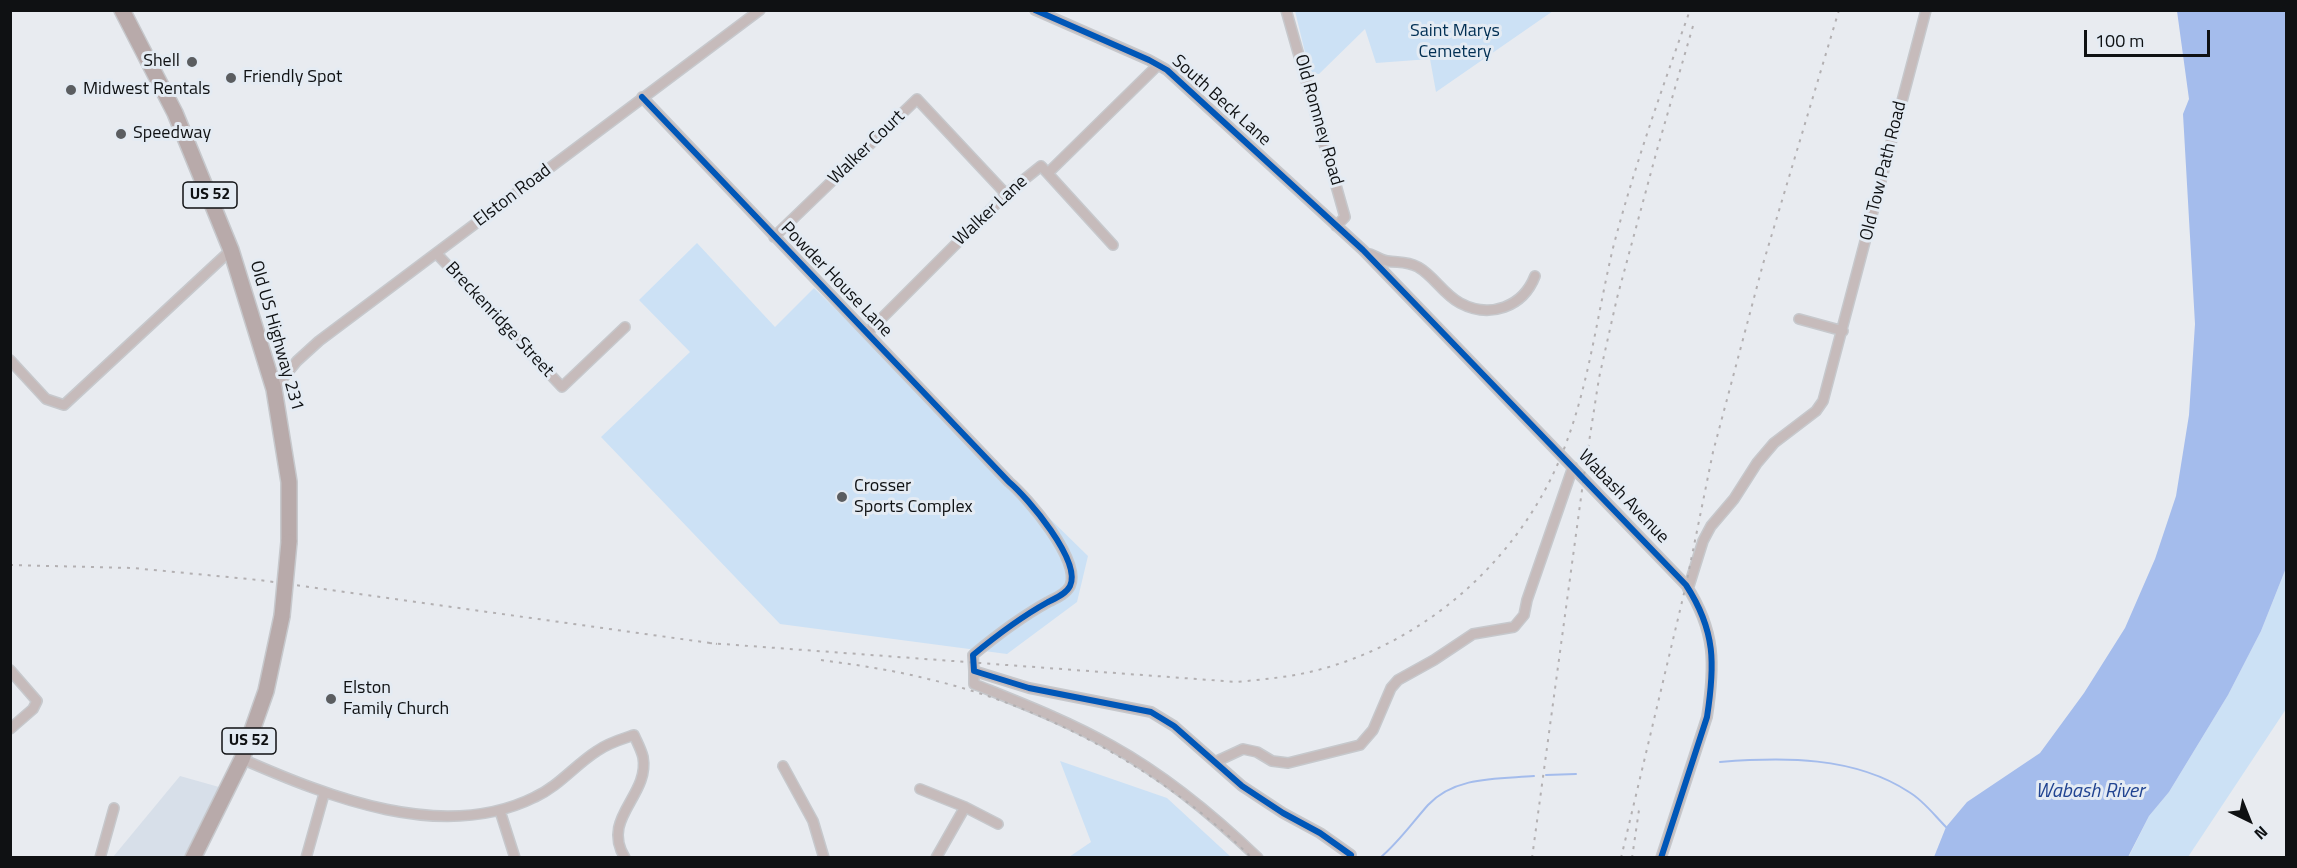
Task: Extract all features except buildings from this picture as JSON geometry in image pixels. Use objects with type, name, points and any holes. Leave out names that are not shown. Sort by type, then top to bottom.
[{"type":"main road","name":"Old US Highway 231","points":[[122,10],[175,113],[231,250],[274,389],[289,482],[288,542],[282,616],[266,692],[242,759],[192,858]]},
{"type":"street","name":"Elston Road","points":[[274,389],[297,361],[319,341],[760,10]]},
{"type":"street","name":"South Beck Lane","points":[[1035,10],[1158,65],[1336,226]]},
{"type":"street","name":"Old Romney Road","points":[[1286,10],[1345,217],[1336,226]]},
{"type":"street","name":"Old Tow Path Road","points":[[1688,589],[1703,541],[1711,526],[1734,499],[1774,442],[1820,407],[1826,394],[1926,10]]},
{"type":"street","points":[[1047,173],[1158,65]]},
{"type":"street","name":"Powder House Lane","points":[[642,97],[1021,492],[1048,525],[1070,569],[1071,584],[1067,591],[1004,629],[973,655],[974,671]]},
{"type":"street","name":"Walker Court","points":[[774,237],[917,99],[1006,194]]},
{"type":"street","name":"Walker Lane","points":[[867,333],[1006,194],[1041,166],[1113,245]]},
{"type":"street","name":"Wabash Avenue","points":[[1336,226],[1363,250],[1688,589],[1702,617],[1712,648],[1710,699],[1707,717],[1660,858]]},
{"type":"street","points":[[10,360],[46,399],[64,405],[231,250]]},
{"type":"street","points":[[1363,250],[1385,261],[1405,261],[1418,267],[1458,302],[1478,309],[1510,306],[1524,296],[1535,276]]},
{"type":"street","name":"Breckenridge Street","points":[[436,253],[562,387],[625,327]]},
{"type":"street","points":[[1799,319],[1843,331]]},
{"type":"street","points":[[1215,762],[1243,750],[1257,752],[1272,761],[1288,763],[1360,745],[1373,730],[1386,696],[1398,680],[1473,634],[1506,629],[1519,623],[1524,615],[1527,600],[1573,467]]},
{"type":"street","points":[[10,669],[37,701],[33,709],[10,729]]},
{"type":"street","points":[[1258,858],[1225,826],[1144,765],[1054,716],[974,684],[974,671],[1029,688],[1151,712],[1174,726],[1256,796],[1320,833],[1352,855]]},
{"type":"street","points":[[242,759],[324,794],[371,806],[440,816],[469,816],[501,811],[541,794],[560,782],[596,751],[634,735],[643,757],[643,766],[638,786],[618,828],[617,839],[625,858]]},
{"type":"street","points":[[783,766],[813,821],[824,858]]},
{"type":"street","points":[[920,789],[965,807],[998,824]]},
{"type":"street","points":[[306,858],[324,794]]},
{"type":"street","points":[[936,858],[965,807]]},
{"type":"street","points":[[100,858],[114,808]]},
{"type":"street","points":[[501,811],[515,858]]},
{"type":"shaded area","points":[[180,776],[219,787],[184,857],[113,857]]},
{"type":"green space","name":"Saint Marys Cemetery","points":[[1295,10],[1553,11],[1436,92],[1430,59],[1376,63],[1365,29],[1319,74],[1310,73]]},
{"type":"green space","name":"Crosser Sports Complex","points":[[697,243],[775,327],[814,288],[1088,556],[1077,602],[1007,654],[780,624],[601,437],[690,352],[639,300]]},
{"type":"green space","points":[[2286,568],[2286,709],[2188,857],[2128,858],[2149,816],[2169,792],[2228,695],[2261,631]]},
{"type":"green space","points":[[1060,761],[1167,798],[1231,857],[1069,857],[1091,842]]},
{"type":"water","name":"Wabash River","points":[[2177,11],[2286,11],[2286,568],[2261,631],[2228,695],[2169,792],[2149,816],[2128,857],[1934,857],[1946,827],[1967,802],[2040,753],[2084,693],[2125,628],[2155,559],[2176,496],[2189,415],[2195,324],[2183,114],[2189,99]]},
{"type":"waterway","points":[[1720,762],[1793,760],[1842,765],[1865,771],[1888,780],[1914,795],[1946,827]]},
{"type":"waterway","points":[[1546,775],[1576,774]]},
{"type":"waterway","points":[[1380,858],[1428,805],[1451,789],[1478,781],[1534,776]]},
{"type":"railway","points":[[709,643],[1237,682],[1278,678],[1318,670],[1360,656],[1400,637],[1437,613],[1471,585],[1502,553],[1529,517],[1551,479],[1576,415],[1621,218],[1690,10]]},
{"type":"railway","points":[[1621,858],[1686,585],[1713,452],[1763,264],[1839,10]]},
{"type":"railway","points":[[1532,858],[1599,378],[1617,298],[1693,26]]},
{"type":"railway","points":[[10,565],[133,568],[259,580],[717,644]]},
{"type":"railway","points":[[821,660],[928,679],[1016,706],[1060,725],[1143,771],[1182,798],[1252,858]]},
{"type":"railway","points":[[1632,858],[1639,810]]},
{"type":"cycle path","points":[[1035,10],[1167,70],[1363,250],[1686,585],[1696,602],[1708,633],[1711,649],[1711,681],[1707,717],[1661,858]]},
{"type":"cycle path","points":[[642,97],[1017,490],[1051,530],[1061,546],[1072,575],[1068,589],[1061,596],[1000,633],[973,655],[974,671],[1029,688],[1151,712],[1174,726],[1242,786],[1283,813],[1320,833],[1351,855]]},
{"type":"place","name":"Shell","points":[[192,62]]},
{"type":"place","name":"Friendly Spot","points":[[231,78]]},
{"type":"place","name":"Midwest Rentals","points":[[71,90]]},
{"type":"place","name":"Speedway","points":[[121,134]]},
{"type":"place","name":"Crosser Sports Complex","points":[[842,497]]},
{"type":"place","name":"Elston Family Church","points":[[331,699]]}]
